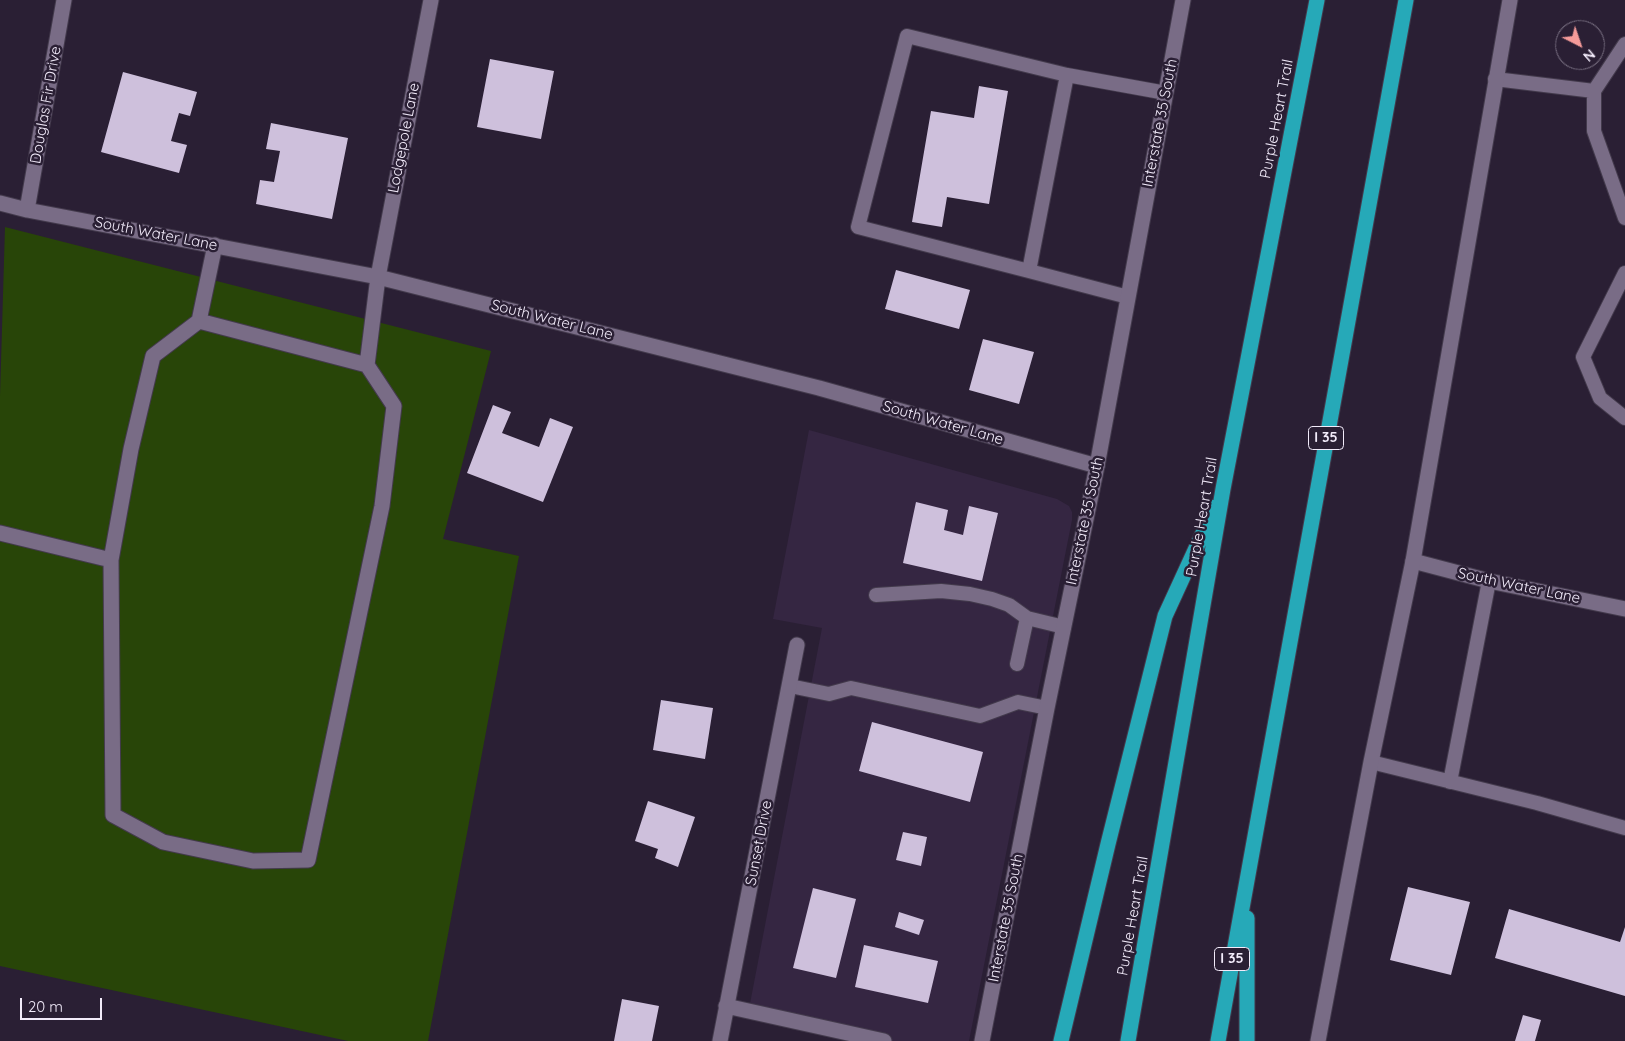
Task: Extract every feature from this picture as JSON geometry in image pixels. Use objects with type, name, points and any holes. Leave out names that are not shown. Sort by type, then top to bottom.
[{"type":"highway","name":"Purple Heart Trail","points":[[1128,1041],[1189,696],[1223,489],[1317,0]]},
{"type":"highway","name":"I 35","points":[[1218,1041],[1406,0]]},
{"type":"highway","points":[[1061,1041],[1165,616],[1223,489]]},
{"type":"highway","points":[[1247,876],[1247,1041]]},
{"type":"street","name":"Douglas Fir Drive","points":[[27,210],[64,0]]},
{"type":"street","name":"Lodgepole Lane","points":[[367,366],[378,277],[431,0]]},
{"type":"street","name":"Interstate 35 South","points":[[982,1041],[1046,708],[1097,466],[1183,0]]},
{"type":"street","points":[[1318,1041],[1371,762],[1413,561],[1510,0]]},
{"type":"street","name":"South Water Lane","points":[[0,203],[27,210],[378,277],[819,388],[1097,466]]},
{"type":"street","points":[[199,321],[367,366],[394,406],[382,506],[308,860],[253,861],[163,842],[113,815],[111,560],[131,449],[153,356],[199,321],[215,245]]},
{"type":"street","points":[[0,534],[111,560]]},
{"type":"street","name":"South Water Lane","points":[[1413,561],[1489,581],[1625,609]]},
{"type":"street","name":"Sunset Drive","points":[[720,1041],[797,645]]},
{"type":"street","points":[[726,1006],[884,1041]]},
{"type":"lane","points":[[1128,297],[858,227],[907,36],[1066,75],[1166,93]]},
{"type":"lane","points":[[1625,44],[1594,91],[1594,131],[1625,218]]},
{"type":"lane","points":[[1029,271],[1066,75]]},
{"type":"lane","points":[[1495,79],[1594,91]]},
{"type":"lane","points":[[1625,273],[1583,357],[1600,398],[1625,418]]},
{"type":"lane","points":[[1450,782],[1489,581]]},
{"type":"lane","points":[[876,595],[941,591],[970,594],[1009,605],[1027,618],[1064,626]]},
{"type":"lane","points":[[1017,664],[1027,618]]},
{"type":"lane","points":[[790,686],[829,694],[851,688],[980,716],[1018,702],[1046,708]]},
{"type":"lane","points":[[1371,762],[1537,803],[1625,828]]},
{"type":"shaded area","points":[[809,430],[1057,499],[1069,506],[1072,512],[1072,520],[969,1041],[882,1041],[748,1014],[822,628],[773,619]]},
{"type":"green space","points":[[5,227],[491,351],[443,539],[519,556],[428,1041],[348,1041],[0,966],[0,396]]},
{"type":"building","points":[[490,59],[554,71],[541,139],[477,127]]},
{"type":"building","points":[[123,72],[197,92],[190,116],[179,113],[171,141],[187,145],[179,173],[101,152]]},
{"type":"building","points":[[979,86],[1008,91],[989,204],[947,197],[942,227],[912,222],[931,111],[974,118]]},
{"type":"building","points":[[271,123],[348,138],[332,219],[256,204],[260,180],[274,182],[280,151],[266,149]]},
{"type":"building","points":[[896,270],[970,290],[959,329],[885,309]]},
{"type":"building","points":[[983,339],[1034,352],[1019,404],[969,390]]},
{"type":"building","points":[[493,405],[511,412],[502,433],[539,447],[550,418],[573,427],[543,502],[467,473]]},
{"type":"building","points":[[916,502],[948,510],[944,530],[963,535],[969,506],[998,513],[982,581],[903,563]]},
{"type":"building","points":[[661,700],[713,708],[705,759],[653,750]]},
{"type":"building","points":[[872,722],[983,752],[970,802],[859,771]]},
{"type":"building","points":[[648,801],[695,817],[678,867],[655,858],[658,849],[635,841]]},
{"type":"building","points":[[903,832],[927,837],[921,866],[896,860]]},
{"type":"building","points":[[1408,887],[1470,902],[1451,975],[1390,960]]},
{"type":"building","points":[[813,888],[856,899],[836,978],[793,968]]},
{"type":"building","points":[[1509,909],[1620,942],[1625,927],[1625,996],[1495,958]]},
{"type":"building","points":[[899,912],[924,920],[919,935],[895,927]]},
{"type":"building","points":[[864,945],[938,961],[928,1003],[855,987]]},
{"type":"building","points":[[622,999],[659,1006],[652,1041],[614,1041]]},
{"type":"building","points":[[1523,1015],[1541,1020],[1535,1041],[1515,1041]]}]
